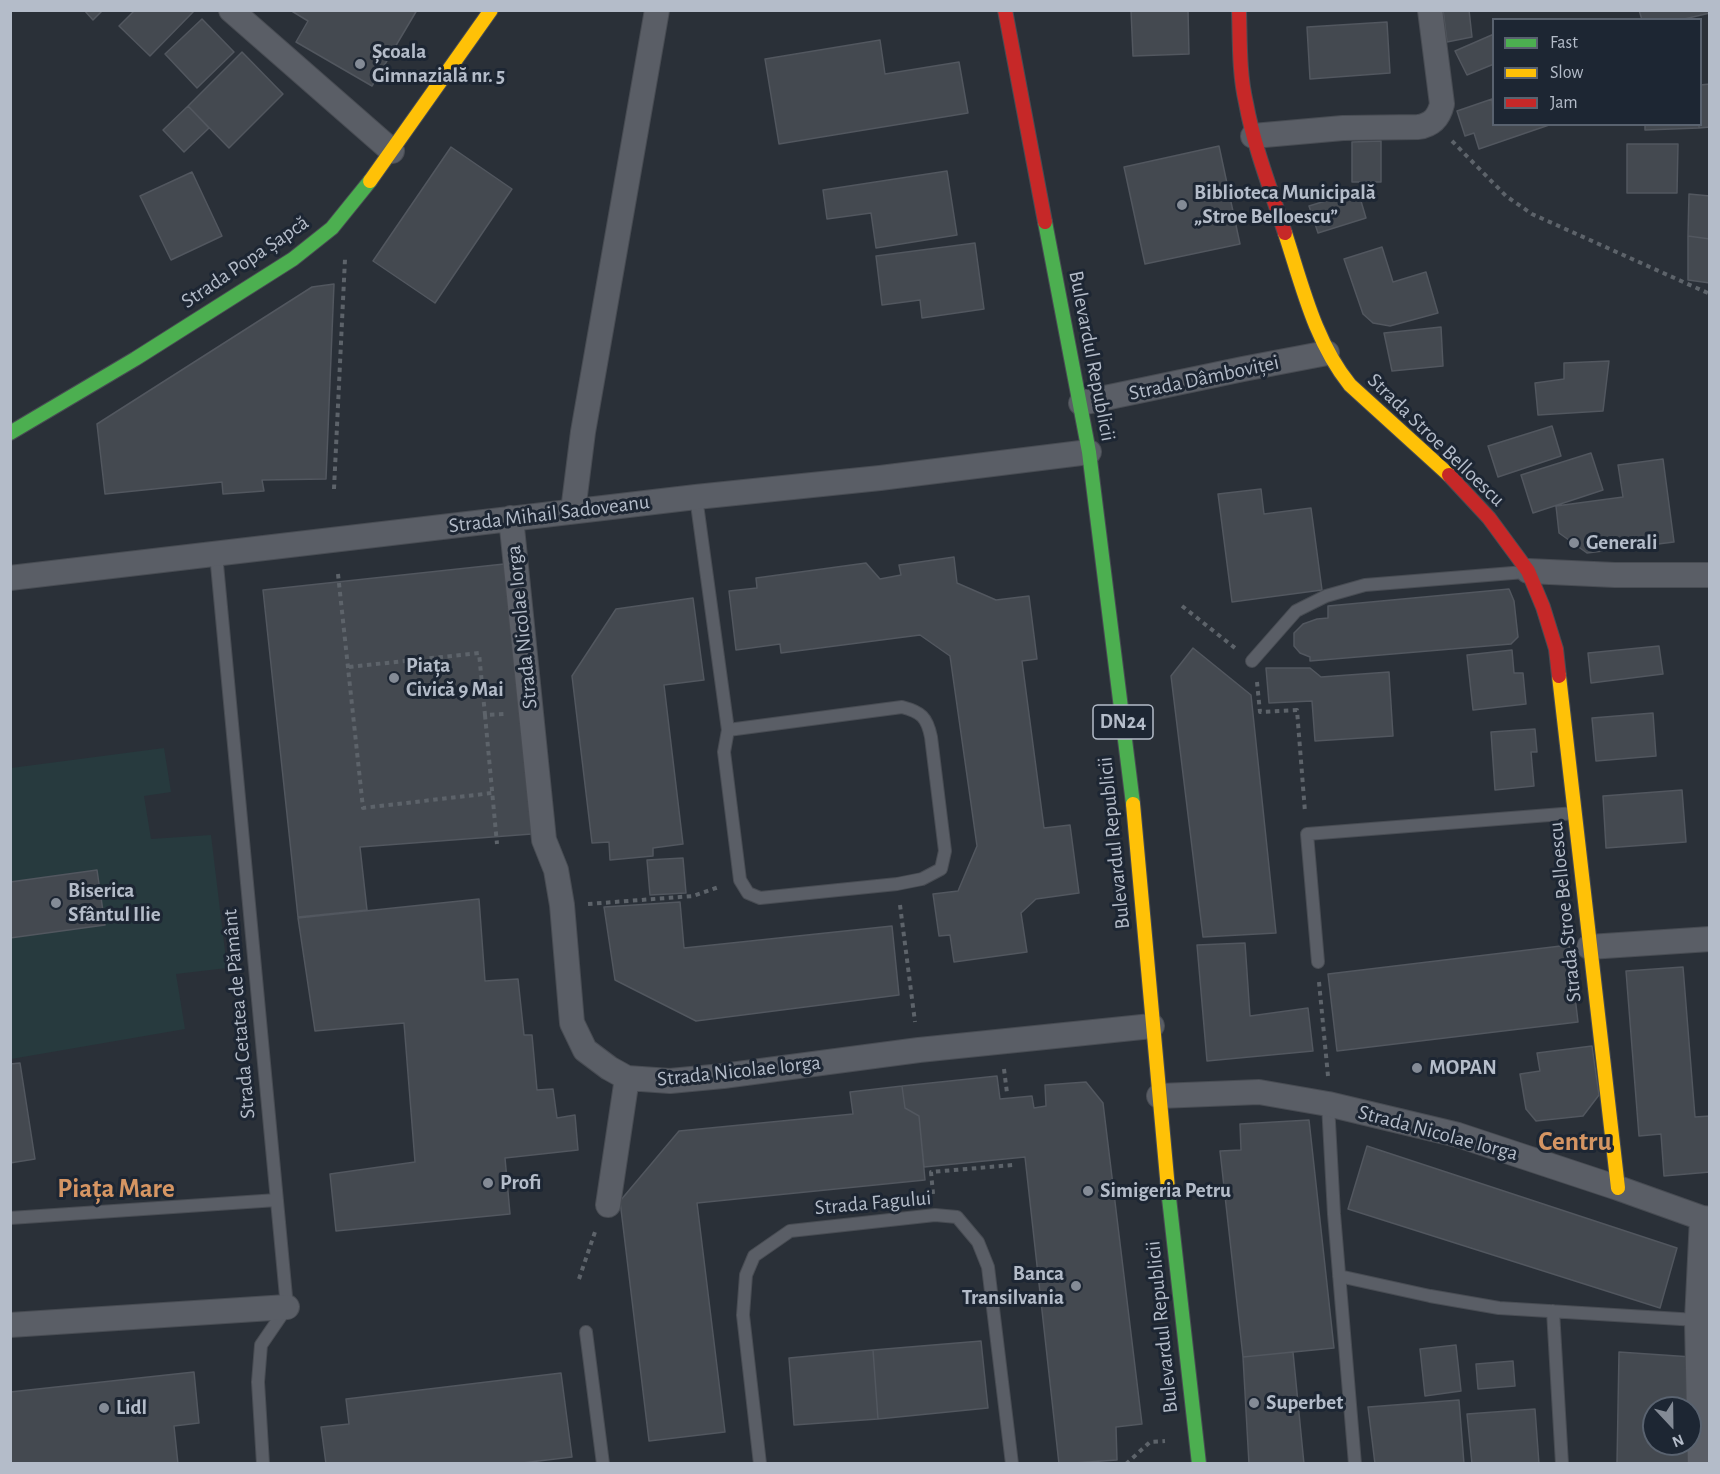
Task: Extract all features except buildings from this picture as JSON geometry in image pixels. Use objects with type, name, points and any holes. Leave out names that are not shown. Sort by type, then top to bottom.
[{"type":"main road","name":"Strada Popa Șapcă","points":[[10,433],[135,359],[293,259],[332,228],[369,183],[491,10]]},
{"type":"main road","name":"Bulevardul Republicii","points":[[1005,10],[1089,452],[1135,816],[1152,1026],[1199,1464]]},
{"type":"main road","name":"Strada Stroe Belloescu","points":[[1239,10],[1243,79],[1253,136],[1317,330],[1327,353],[1350,385],[1439,465],[1489,518],[1528,572],[1543,607],[1556,649],[1618,1188]]},
{"type":"street","points":[[231,10],[392,151]]},
{"type":"street","points":[[573,512],[583,432],[657,10]]},
{"type":"street","points":[[1253,136],[1343,128],[1418,127],[1426,126],[1434,121],[1440,114],[1442,104],[1430,10]]},
{"type":"street","name":"Strada Dâmboviței","points":[[1081,403],[1327,353]]},
{"type":"street","name":"Strada Mihail Sadoveanu","points":[[10,578],[696,496],[880,478],[1089,452]]},
{"type":"street","name":"Strada Nicolae Iorga","points":[[511,518],[544,840],[556,870],[562,905],[572,1023],[585,1050],[627,1078],[670,1081],[919,1050],[1152,1026]]},
{"type":"street","points":[[1528,572],[1710,575]]},
{"type":"street","points":[[1589,947],[1710,939]]},
{"type":"street","points":[[608,1205],[627,1078]]},
{"type":"street","name":"Strada Nicolae Iorga","points":[[1159,1096],[1259,1092],[1328,1104],[1458,1135],[1706,1219]]},
{"type":"street","points":[[1700,1464],[1697,1320],[1706,1219]]},
{"type":"street","points":[[10,1326],[287,1307]]},
{"type":"lane","points":[[696,496],[728,730],[724,752],[740,880],[748,893],[760,898],[897,884],[922,879],[941,869],[945,851],[929,724],[917,711],[902,707],[728,730]]},
{"type":"lane","name":"Strada Cetatea de Pământ","points":[[216,554],[287,1307]]},
{"type":"lane","points":[[1252,661],[1296,611],[1326,596],[1365,585],[1528,572]]},
{"type":"lane","points":[[1318,962],[1307,834],[1575,813]]},
{"type":"lane","points":[[1328,1104],[1339,1276],[1355,1464]]},
{"type":"lane","points":[[10,1218],[277,1200]]},
{"type":"lane","name":"Strada Fagului","points":[[760,1464],[743,1315],[746,1275],[754,1256],[790,1231],[935,1215],[957,1217],[978,1242],[988,1267],[1012,1464]]},
{"type":"lane","points":[[1339,1276],[1499,1308],[1697,1320]]},
{"type":"lane","points":[[263,1464],[258,1382],[261,1346],[287,1307]]},
{"type":"lane","points":[[1553,1311],[1562,1464]]},
{"type":"lane","points":[[586,1332],[603,1464]]},
{"type":"path","points":[[1434,121],[1506,195],[1532,214],[1710,294]]},
{"type":"path","points":[[334,489],[346,256]]},
{"type":"path","points":[[338,574],[363,808],[492,793]]},
{"type":"path","points":[[1182,606],[1255,665],[1260,712],[1297,710],[1307,834]]},
{"type":"path","points":[[349,667],[479,653],[497,844]]},
{"type":"path","points":[[485,715],[531,713]]},
{"type":"path","points":[[562,905],[693,896],[740,880]]},
{"type":"path","points":[[897,884],[919,1050]]},
{"type":"path","points":[[1318,962],[1328,1066],[1328,1104]]},
{"type":"path","points":[[935,1215],[931,1173],[1013,1165]]},
{"type":"path","points":[[579,1279],[592,1236],[608,1205]]},
{"type":"path","points":[[1126,1464],[1150,1443],[1196,1439]]},
{"type":"green space","points":[[164,748],[171,792],[144,796],[151,839],[211,835],[227,968],[176,974],[185,1029],[11,1059],[11,768]]},
{"type":"traffic: fast","points":[[10,433],[135,359],[293,259],[332,228],[370,181]]},
{"type":"traffic: fast","points":[[1045,222],[1089,452],[1133,804]]},
{"type":"traffic: fast","points":[[1168,1189],[1199,1464]]},
{"type":"traffic: slow","points":[[370,181],[491,10]]},
{"type":"traffic: slow","points":[[1285,233],[1311,312],[1327,350],[1338,368],[1350,385],[1449,475]]},
{"type":"traffic: slow","points":[[1559,676],[1618,1188]]},
{"type":"traffic: slow","points":[[1133,804],[1168,1189]]},
{"type":"traffic: jam","points":[[1005,10],[1045,222]]},
{"type":"traffic: jam","points":[[1239,10],[1241,69],[1249,119],[1285,233]]},
{"type":"traffic: jam","points":[[1449,475],[1489,518],[1528,571],[1543,607],[1556,649],[1559,676]]},
{"type":"place","name":"Școala Gimnazială nr. 5","points":[[360,64]]},
{"type":"place","name":"Biblioteca Municipală „Stroe Belloescu”","points":[[1182,205]]},
{"type":"place","name":"Generali","points":[[1574,543]]},
{"type":"place","name":"Piața Civică 9 Mai","points":[[394,678]]},
{"type":"place","name":"Biserica Sfântul Ilie","points":[[56,903]]},
{"type":"place","name":"MOPAN","points":[[1417,1068]]},
{"type":"place","name":"Profi","points":[[488,1183]]},
{"type":"place","name":"Simigeria Petru","points":[[1088,1191]]},
{"type":"place","name":"Banca Transilvania","points":[[1076,1286]]},
{"type":"place","name":"Superbet","points":[[1254,1403]]},
{"type":"place","name":"Lidl","points":[[104,1408]]},
{"type":"district","name":"Centru","points":[[1575,1142]]},
{"type":"district","name":"Piața Mare","points":[[116,1189]]}]
